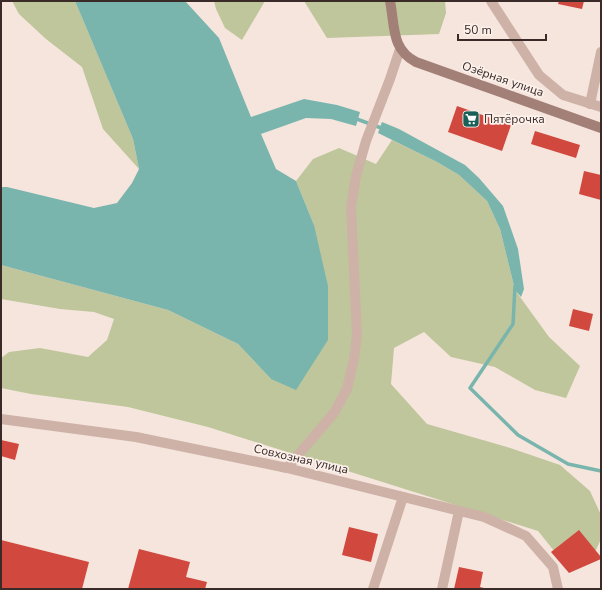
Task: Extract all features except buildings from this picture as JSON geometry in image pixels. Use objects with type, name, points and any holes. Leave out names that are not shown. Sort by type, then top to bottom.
[{"type":"street","points":[[287,468],[334,413],[347,389],[354,359],[356,335],[351,207],[356,176],[366,141],[390,80],[400,49],[396,38],[390,1]]},
{"type":"street","points":[[491,1],[539,75],[563,95],[601,107]]},
{"type":"street","name":"Озёрная улица","points":[[400,49],[407,58],[416,62],[601,128]]},
{"type":"street","points":[[590,104],[601,52]]},
{"type":"street","name":"Совхозная улица","points":[[1,419],[136,438],[287,468],[484,517],[526,536],[553,567],[558,589]]},
{"type":"street","points":[[373,589],[403,497]]},
{"type":"street","points":[[442,589],[459,511]]},
{"type":"green space","points":[[12,1],[75,1],[133,139],[139,169],[103,129],[82,67],[46,39],[19,14]]},
{"type":"green space","points":[[214,1],[265,1],[242,40],[225,28]]},
{"type":"green space","points":[[304,1],[445,1],[446,13],[439,34],[327,38]]},
{"type":"green space","points":[[392,140],[437,162],[459,175],[487,201],[500,229],[515,290],[549,337],[580,366],[566,398],[535,390],[495,367],[451,357],[424,332],[394,348],[391,384],[427,424],[507,447],[560,465],[590,491],[601,515],[601,539],[596,550],[555,552],[538,531],[208,427],[128,407],[31,394],[1,388],[1,358],[9,352],[40,348],[88,357],[107,340],[114,319],[94,312],[60,309],[1,299],[1,265],[168,310],[238,344],[271,379],[314,225],[296,181],[313,159],[339,148],[376,164]]},
{"type":"water","points":[[75,1],[185,1],[219,38],[251,117],[304,99],[337,105],[360,112],[356,126],[331,119],[306,118],[261,134],[276,169],[296,181],[314,225],[328,286],[328,340],[296,390],[271,379],[238,344],[168,310],[1,265],[1,187],[7,187],[94,208],[117,203],[132,183],[139,169],[133,139]]},
{"type":"water","points":[[382,122],[399,129],[465,165],[479,178],[503,206],[518,249],[524,289],[521,297],[515,290],[500,229],[487,201],[459,175],[437,162],[378,133]]},
{"type":"waterway","points":[[354,118],[384,129]]},
{"type":"waterway","points":[[515,286],[513,324],[470,388],[518,435],[568,464],[601,471]]},
{"type":"place","name":"Пятёрочка","points":[[471,119]]}]
